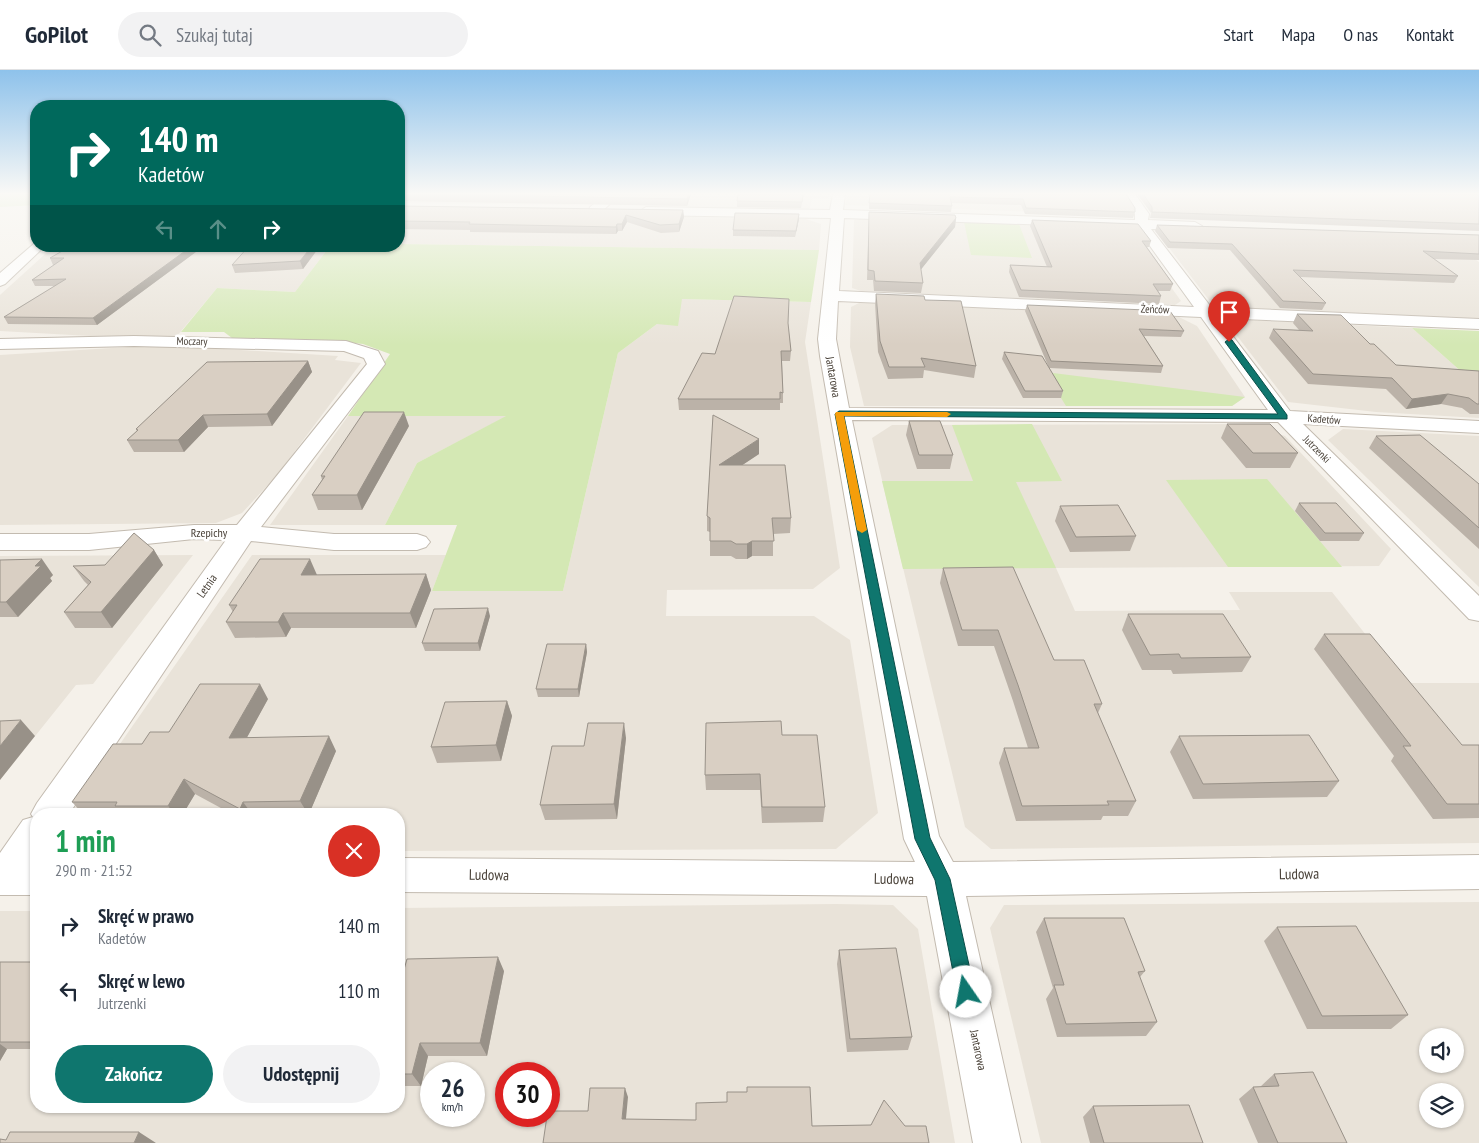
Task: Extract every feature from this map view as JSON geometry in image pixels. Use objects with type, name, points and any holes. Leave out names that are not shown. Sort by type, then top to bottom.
[{"type":"street","name":"Jantarowa","points":[[836,244],[827,340],[839,414],[922,839],[943,879],[997,1143]]},
{"type":"street","name":"Jutrzenki","points":[[1157,244],[1284,417],[1479,612]]},
{"type":"street","points":[[0,281],[31,252]]},
{"type":"street","name":"Żeńców","points":[[832,296],[1479,324]]},
{"type":"street","name":"Moczary","points":[[0,344],[143,341],[346,346],[372,355],[376,364]]},
{"type":"street","name":"Letnia","points":[[52,808],[244,533],[376,364]]},
{"type":"street","name":"Kadetów","points":[[839,414],[1284,417],[1479,427]]},
{"type":"street","name":"Rzepichy","points":[[0,542],[89,542],[194,532],[244,533],[334,542],[417,542]]},
{"type":"street","points":[[13,878],[30,843]]},
{"type":"street","name":"Ludowa","points":[[405,875],[943,879],[1479,872]]},
{"type":"shaded area","points":[[405,244],[405,244],[819,244],[819,250]]},
{"type":"shaded area","points":[[853,244],[1140,244],[1181,301],[1175,305],[861,291],[852,288]]},
{"type":"shaded area","points":[[1166,244],[1453,244],[1479,262],[1479,319],[1232,307],[1209,300]]},
{"type":"shaded area","points":[[47,252],[325,252],[295,292],[217,288],[177,336],[90,336],[0,331],[0,295]]},
{"type":"shaded area","points":[[682,299],[811,302],[805,342],[840,568],[813,589],[667,590],[666,616],[814,616],[850,640],[878,813],[836,849],[405,851],[405,808],[75,808],[252,555],[446,555],[432,591],[563,591],[618,353],[657,324]]},
{"type":"shaded area","points":[[861,302],[1179,317],[1197,326],[1245,397],[1232,406],[864,406],[850,347],[851,307]]},
{"type":"shaded area","points":[[1247,320],[1412,328],[1464,374],[1479,375],[1479,418],[1376,412],[1288,402],[1231,328]]},
{"type":"shaded area","points":[[160,345],[338,356],[335,360],[361,363],[277,475],[242,513],[216,523],[0,525],[0,355]]},
{"type":"shaded area","points":[[348,416],[507,416],[417,463],[385,525],[270,525]]},
{"type":"shaded area","points":[[1249,424],[1285,436],[1391,549],[1379,566],[1056,568],[1075,611],[1240,610],[1229,592],[1332,592],[1404,683],[1479,683],[1479,843],[991,849],[965,827],[872,438],[892,425]]},
{"type":"shaded area","points":[[1343,429],[1479,436],[1479,587],[1328,440]]},
{"type":"shaded area","points":[[193,555],[93,684],[76,685],[0,780],[0,556]]},
{"type":"shaded area","points":[[1479,902],[1479,1143],[1041,1143],[990,928],[1004,905]]},
{"type":"shaded area","points":[[836,904],[893,905],[918,929],[955,1143],[0,1143],[0,911],[30,911],[30,1113],[405,1113],[405,908]]},
{"type":"green space","points":[[405,244],[819,250],[811,302],[682,299],[678,326],[657,324],[618,353],[563,591],[432,591],[457,525],[385,525],[417,463],[506,416],[348,416],[390,354],[363,344],[337,341],[232,338],[224,332],[181,332],[217,288],[295,292],[325,252],[405,252]]},
{"type":"green space","points":[[969,244],[1027,244],[1032,258],[971,255]]},
{"type":"green space","points":[[1412,328],[1479,331],[1479,375],[1464,374]]},
{"type":"green space","points":[[1045,372],[1245,397],[1232,406],[1066,406]]},
{"type":"green space","points":[[1032,424],[1062,481],[1016,482],[1056,568],[903,569],[882,481],[973,481],[952,425]]},
{"type":"green space","points":[[1267,479],[1342,567],[1228,567],[1166,480]]},
{"type":"building","points":[[868,244],[935,244],[920,263],[923,283],[875,281],[874,271],[868,270]]},
{"type":"building","points":[[1042,244],[1144,244],[1173,284],[1153,284],[1161,296],[1021,290],[1010,265],[1052,267]]},
{"type":"building","points":[[1232,244],[1479,244],[1479,254],[1423,251],[1458,276],[1293,270],[1326,303],[1283,301]]},
{"type":"building","points":[[60,252],[184,252],[93,318],[4,317],[66,279],[32,280],[64,258],[50,258]]},
{"type":"building","points":[[244,252],[307,252],[300,261],[232,265]]},
{"type":"building","points":[[876,294],[924,296],[925,300],[961,301],[976,366],[921,358],[925,367],[889,367],[880,341]]},
{"type":"building","points":[[734,296],[789,299],[788,323],[791,351],[781,351],[783,393],[780,392],[780,399],[678,399],[702,353],[715,354]]},
{"type":"building","points":[[1027,305],[1170,311],[1184,331],[1139,329],[1163,366],[1051,361]]},
{"type":"building","points":[[1297,314],[1341,315],[1370,344],[1374,344],[1396,365],[1479,371],[1479,404],[1469,398],[1448,394],[1412,399],[1392,378],[1313,374],[1273,329],[1313,331]]},
{"type":"building","points":[[1004,352],[1042,356],[1063,391],[1025,391]]},
{"type":"building","points":[[308,361],[267,414],[203,415],[178,440],[127,440],[138,430],[136,429],[207,362]]},
{"type":"building","points":[[364,412],[404,412],[357,495],[312,495],[325,476],[321,476]]},
{"type":"building","points":[[713,415],[759,439],[719,465],[785,465],[791,518],[772,518],[774,541],[752,541],[747,544],[736,544],[731,541],[710,541],[710,518],[707,516]]},
{"type":"building","points":[[909,421],[940,421],[953,455],[919,455]]},
{"type":"building","points":[[1227,424],[1270,424],[1298,453],[1253,453]]},
{"type":"building","points":[[1420,435],[1479,484],[1479,528],[1376,436]]},
{"type":"building","points":[[1299,503],[1336,503],[1364,533],[1325,533]]},
{"type":"building","points":[[1118,505],[1136,536],[1076,537],[1060,506]]},
{"type":"building","points":[[134,533],[154,550],[101,612],[64,612],[91,582],[73,566],[105,565]]},
{"type":"building","points":[[42,559],[35,566],[41,566],[6,602],[0,602],[0,560]]},
{"type":"building","points":[[260,559],[310,559],[301,575],[426,574],[410,613],[283,613],[278,622],[226,622],[237,605],[229,605]]},
{"type":"building","points":[[1013,567],[1054,660],[1084,660],[1102,704],[1094,704],[1136,801],[1107,801],[1109,805],[1022,806],[1004,748],[1039,748],[998,630],[962,630],[943,568]]},
{"type":"building","points":[[488,608],[478,643],[422,643],[434,609]]},
{"type":"building","points":[[1128,614],[1223,614],[1251,657],[1181,658],[1179,654],[1150,655]]},
{"type":"building","points":[[1324,634],[1370,634],[1462,745],[1479,745],[1479,804],[1447,804],[1403,746],[1411,746]]},
{"type":"building","points":[[547,644],[586,644],[578,689],[536,689]]},
{"type":"building","points":[[200,684],[260,684],[229,738],[329,736],[300,801],[243,802],[240,808],[238,808],[184,779],[168,806],[115,806],[117,802],[72,802],[113,744],[142,744],[150,732],[169,732]]},
{"type":"building","points":[[507,701],[496,745],[431,747],[445,702]]},
{"type":"building","points":[[21,720],[0,746],[0,721]]},
{"type":"building","points":[[781,721],[782,735],[817,735],[825,807],[762,807],[760,774],[705,775],[706,723]]},
{"type":"building","points":[[588,723],[624,723],[614,804],[540,805],[552,746],[584,746]]},
{"type":"building","points":[[1309,735],[1339,781],[1203,784],[1179,736]]},
{"type":"building","points":[[1044,918],[1124,918],[1145,971],[1138,972],[1157,1022],[1066,1024],[1054,985],[1064,985]]},
{"type":"building","points":[[1356,926],[1408,1015],[1322,1016],[1277,927]]},
{"type":"building","points":[[896,948],[912,1037],[850,1039],[839,950]]},
{"type":"building","points":[[498,957],[480,1043],[420,1043],[412,1074],[405,1074],[405,966],[407,959]]},
{"type":"building","points":[[0,962],[30,962],[30,1042],[0,1042]]},
{"type":"building","points":[[1313,1072],[1347,1143],[1278,1143],[1253,1087],[1279,1086],[1274,1074]]},
{"type":"building","points":[[747,1087],[810,1087],[812,1126],[871,1125],[884,1100],[905,1126],[926,1126],[929,1143],[543,1143],[545,1127],[560,1127],[560,1111],[588,1111],[590,1088],[625,1088],[622,1119],[696,1120],[696,1103],[727,1102],[727,1092],[747,1092]]},
{"type":"building","points":[[1189,1105],[1203,1143],[1104,1143],[1093,1106]]},
{"type":"building","points":[[10,1132],[139,1132],[134,1143],[0,1143],[0,1139],[6,1140]]},
{"type":"slow traffic","points":[[862,530],[839,414],[947,414]]},
{"type":"route","points":[[966,992],[943,879],[922,839],[839,414],[1256,415],[1284,417],[1229,342]]}]
